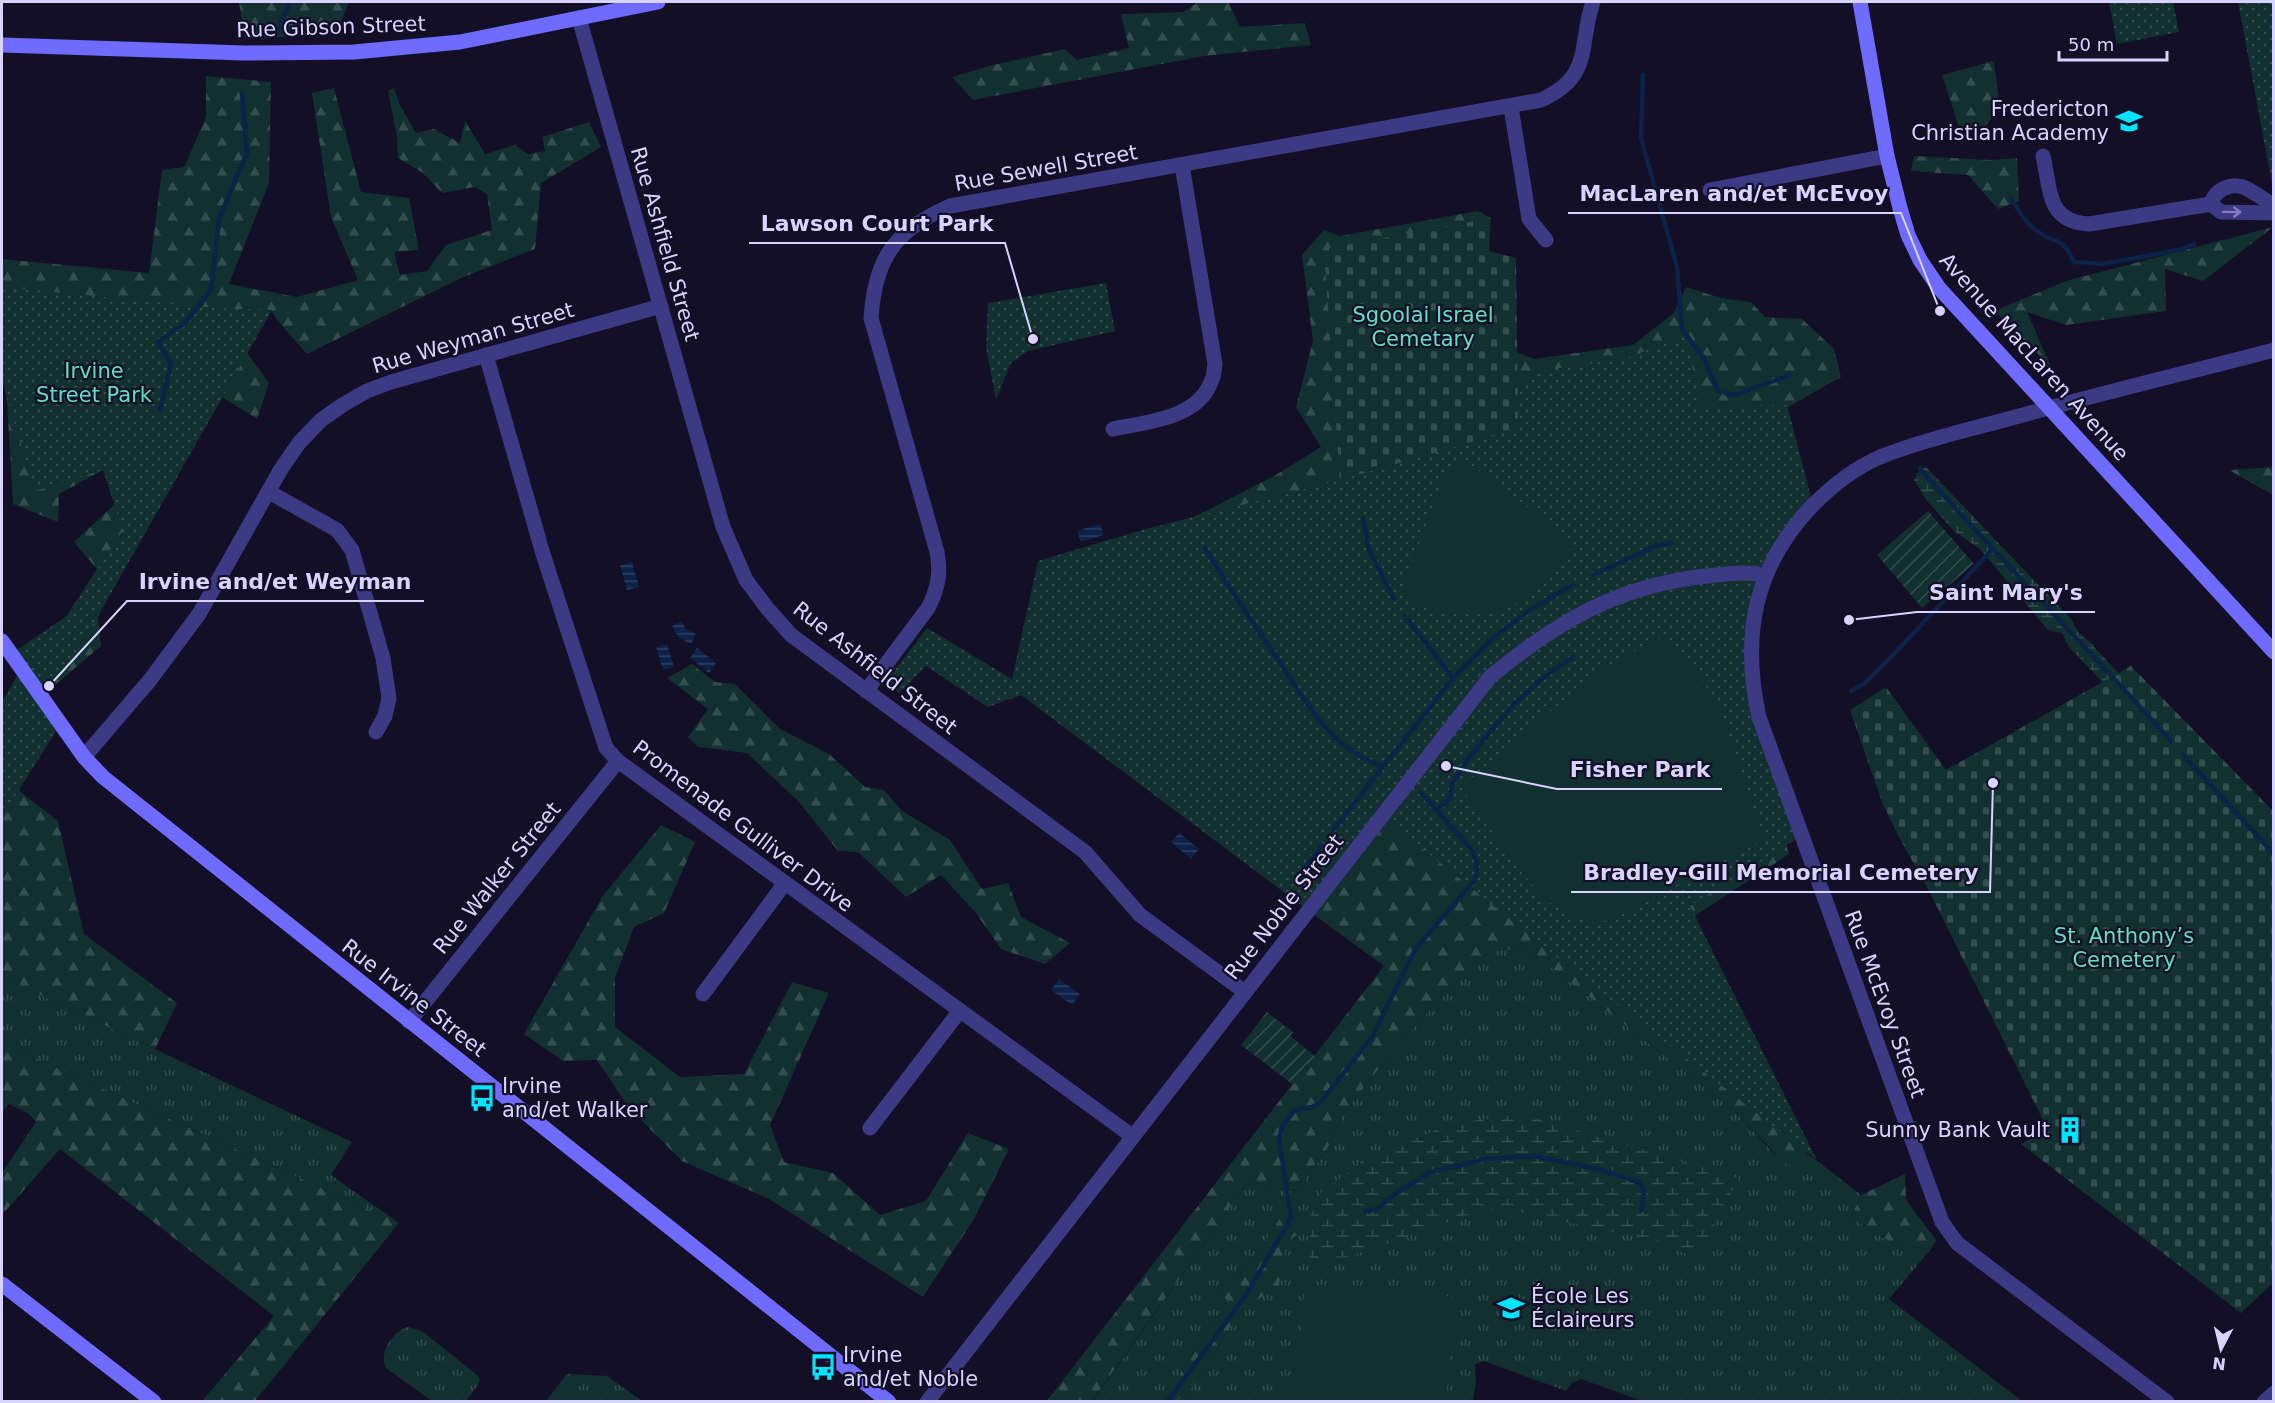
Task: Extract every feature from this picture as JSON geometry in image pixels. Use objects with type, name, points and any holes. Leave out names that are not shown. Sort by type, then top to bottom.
[{"type":"street","name":"Rue Gibson Street","points":[[2,45],[244,53],[354,52],[460,42],[658,2]]},
{"type":"street","name":"Rue Sewell Street","points":[[866,691],[928,608],[935,594],[940,567],[871,318],[873,292],[880,268],[893,246],[909,228],[928,215],[950,206],[1541,100],[1554,94],[1574,74],[1584,52],[1593,2]]},
{"type":"street","name":"Avenue MacLaren Avenue","points":[[1860,2],[1887,156],[1908,235],[1920,260],[1940,288],[2274,652]]},
{"type":"street","name":"Rue Ashfield Street","points":[[579,18],[723,526],[746,580],[766,608],[791,635],[1085,852],[1140,915],[1245,992]]},
{"type":"street","points":[[1511,107],[1529,219],[1546,240]]},
{"type":"street","points":[[1710,190],[1887,156]]},
{"type":"street","points":[[2043,156],[2056,210],[2062,217],[2073,223],[2089,224],[2211,204],[2221,212],[2274,213]]},
{"type":"street","points":[[1113,429],[1167,418],[1184,411],[1201,399],[1211,382],[1215,364],[1182,165]]},
{"type":"street","points":[[2211,204],[2217,192],[2227,187],[2242,187],[2274,205]]},
{"type":"street","name":"Rue Weyman Street","points":[[84,757],[150,680],[200,614],[281,469],[299,443],[321,420],[344,404],[391,382],[661,306]]},
{"type":"street","name":"Rue McEvoy Street","points":[[2167,1401],[1957,1243],[1942,1222],[1759,717],[1753,691],[1751,646],[1757,597],[1764,575],[1785,541],[1805,514],[1825,493],[1850,474],[1878,458],[2049,408],[2274,350]]},
{"type":"street","name":"Promenade Gulliver Drive","points":[[486,355],[547,565],[606,748],[618,761],[1132,1136]]},
{"type":"street","points":[[269,492],[337,530],[352,550],[383,658],[389,698],[385,716],[376,732]]},
{"type":"street","name":"Rue Noble Street","points":[[927,1401],[1468,702],[1490,677],[1512,658],[1557,627],[1594,606],[1647,586],[1688,578],[1746,572],[1764,575]]},
{"type":"street","name":"Rue Irvine Street","points":[[2,641],[84,757],[103,777],[889,1401]]},
{"type":"street","name":"Rue Walker Street","points":[[409,1022],[618,761]]},
{"type":"street","points":[[703,994],[785,883]]},
{"type":"street","points":[[870,1128],[959,1012]]},
{"type":"street","points":[[2,1284],[154,1401]]},
{"type":"street","points":[[2264,1401],[2274,1393]]},
{"type":"green space","points":[[239,2],[349,2],[336,34],[245,39]]},
{"type":"green space","points":[[1198,2],[1228,2],[1240,27],[1305,23],[1311,45],[1204,56],[973,100],[952,77],[1065,49],[1077,60],[1129,48],[1121,14],[1183,12]]},
{"type":"green space","points":[[2109,2],[2173,2],[2179,32],[2117,44]]},
{"type":"green space","points":[[2238,2],[2273,2],[2273,189],[2242,23]]},
{"type":"green space","points":[[1994,61],[2000,109],[1985,126],[1959,127],[1942,75]]},
{"type":"green space","points":[[206,76],[271,82],[269,183],[229,284],[297,297],[358,280],[331,217],[312,93],[334,88],[361,192],[409,198],[419,250],[394,252],[400,275],[427,271],[446,245],[492,230],[487,194],[475,187],[442,193],[423,173],[398,158],[397,137],[388,91],[394,88],[400,105],[416,133],[434,129],[460,143],[465,121],[485,154],[515,145],[528,154],[545,151],[542,137],[589,122],[601,147],[541,183],[535,249],[461,278],[307,354],[271,310],[247,353],[269,383],[257,419],[222,397],[98,616],[101,646],[55,685],[25,645],[67,616],[97,569],[74,542],[115,504],[103,470],[59,494],[58,522],[13,504],[2,315],[2,259],[149,273],[162,170],[184,167],[206,117]]},
{"type":"green space","points":[[1914,156],[1990,160],[2017,158],[2019,201],[1998,209],[1968,175],[1911,171]]},
{"type":"green space","points":[[1478,211],[1491,218],[1473,240],[1517,352],[1534,359],[1633,345],[1674,313],[1686,287],[1721,298],[1751,302],[1765,317],[1802,319],[1834,349],[1841,377],[1788,407],[1729,420],[1525,441],[1142,530],[1192,518],[1274,476],[1321,447],[1296,407],[1313,341],[1302,255],[1324,230],[1340,236]]},
{"type":"green space","name":"Sgoolai Israel Cemetary","points":[[1491,218],[1489,251],[1516,258],[1518,420],[1515,426],[1501,434],[1340,480],[1324,249]]},
{"type":"green space","points":[[2273,227],[2203,281],[2165,269],[2166,311],[2066,325],[2027,312],[2051,367],[1994,311],[2066,281]]},
{"type":"green space","points":[[1106,283],[1115,331],[1028,351],[1011,363],[996,400],[986,347],[988,303]]},
{"type":"green space","name":"Irvine Street Park","points":[[2,287],[215,308],[272,310],[98,616],[45,701],[61,724],[2,816],[2,702],[21,669],[11,654],[67,616],[123,530],[103,470],[35,491],[2,380]]},
{"type":"green space","points":[[1682,329],[1686,334],[1700,407],[1787,405],[1813,505],[1775,556],[1750,662],[1801,836],[1690,906],[1817,1160],[1579,975],[1381,815],[1309,911],[1021,695],[988,707],[926,666],[899,693],[885,683],[927,628],[1012,679],[1038,561],[1142,530],[1340,480],[1501,434],[1515,426],[1518,420],[1519,394],[1530,378],[1542,371],[1625,359],[1673,340]]},
{"type":"green space","points":[[1467,462],[1573,541],[1559,567],[1538,589],[1512,605],[1479,615],[1431,608],[1414,602],[1401,592],[1447,468]]},
{"type":"green space","points":[[1926,467],[2072,620],[2078,632],[2089,641],[2174,734],[2162,744],[2069,647],[2062,633],[2048,630],[1980,549],[1954,531],[1927,501],[1914,480],[1920,469]]},
{"type":"green space","points":[[2273,467],[2273,495],[2229,470]]},
{"type":"green space","points":[[1928,511],[1974,564],[1922,608],[1877,555]]},
{"type":"green space","points":[[1657,638],[1673,642],[1716,700],[1764,839],[1615,918],[1599,923],[1580,919],[1546,900],[1517,867],[1461,787],[1596,673]]},
{"type":"green space","points":[[692,664],[715,682],[735,684],[780,729],[829,754],[865,787],[884,790],[902,811],[950,840],[982,889],[1008,883],[1021,917],[1070,943],[1045,964],[1001,949],[976,913],[941,875],[906,897],[858,852],[838,851],[799,802],[747,753],[698,747],[688,737],[708,709],[667,678]]},
{"type":"green space","name":"St. Anthony’s Cemetery","points":[[2131,666],[2273,811],[2273,1283],[2241,1313],[2021,1144],[2048,1130],[1882,802],[1850,710],[1886,687],[1946,770]]},
{"type":"green space","points":[[4,766],[18,790],[58,821],[84,934],[177,1003],[155,1049],[2,977],[2,771]]},
{"type":"green space","points":[[1381,815],[1782,831],[1789,854],[1608,973],[1807,1146],[1804,1160],[1798,1165],[1784,1163],[1734,1110],[1543,961],[1526,952],[1507,949],[1489,953],[1473,965],[1403,1038],[1345,1111],[1324,1155],[1308,1173],[1302,1192],[1248,1182],[1092,1401],[1046,1402],[1384,966],[1309,911]]},
{"type":"green space","points":[[661,825],[695,842],[664,913],[634,927],[615,978],[615,1027],[680,1077],[744,1074],[792,982],[829,993],[770,1125],[784,1162],[833,1173],[880,1215],[926,1201],[968,1133],[1009,1149],[974,1219],[923,1297],[769,1199],[682,1161],[629,1108],[597,1060],[563,1061],[524,1034],[602,897]]},
{"type":"green space","points":[[1507,949],[1526,952],[1543,961],[1734,1110],[1775,1155],[1806,1157],[1807,1153],[1861,1195],[1851,1218],[1897,1246],[1931,1249],[1889,1299],[2022,1401],[1642,1401],[1581,1379],[1572,1383],[1566,1391],[1484,1361],[1475,1364],[1476,1381],[1473,1401],[1092,1402],[1248,1182],[1302,1192],[1308,1173],[1324,1155],[1345,1111],[1403,1038],[1473,965],[1489,953]],"holes":[[[1281,1216],[1284,1244],[1278,1286],[1242,1309],[1185,1399],[1182,1370],[1227,1301],[1218,1288],[1254,1260]]]},
{"type":"green space","points":[[2,977],[352,1142],[331,1175],[399,1223],[2,1043]]},
{"type":"green space","points":[[1267,1012],[1293,1032],[1290,1036],[1316,1057],[1293,1085],[1241,1045]]},
{"type":"green space","points":[[2,1043],[399,1223],[255,1401],[202,1401],[274,1316],[60,1149],[2,1215],[2,1173],[36,1122],[29,1114],[9,1104],[2,1113]]},
{"type":"green space","points":[[1520,1114],[1739,1178],[1700,1251],[1694,1254],[1686,1254],[1656,1241],[1518,1212],[1494,1210],[1470,1214],[1349,1257],[1310,1259],[1310,1217],[1322,1191],[1370,1157],[1451,1124]]},
{"type":"green space","points":[[1905,1174],[1906,1200],[1936,1240],[1931,1249],[1897,1246],[1851,1218],[1861,1195]]},
{"type":"green space","points":[[1300,1211],[1301,1232],[1284,1244],[1279,1286],[1242,1309],[1185,1399],[1175,1398],[1182,1370],[1227,1301],[1218,1288],[1254,1260],[1281,1216]]},
{"type":"green space","points":[[1305,1284],[1456,1297],[1446,1401],[1294,1401]]},
{"type":"green space","points":[[408,1327],[422,1331],[477,1375],[480,1379],[478,1385],[466,1401],[432,1401],[386,1368],[384,1356],[388,1343],[402,1329]]},
{"type":"green space","points":[[567,1374],[607,1376],[642,1401],[546,1401]]},
{"type":"water","points":[[1100,524],[1104,535],[1081,542],[1077,531]]},
{"type":"water","points":[[632,562],[639,587],[627,590],[620,565]]},
{"type":"water","points":[[681,621],[686,629],[696,634],[691,644],[679,638],[672,626]]},
{"type":"water","points":[[667,644],[674,667],[663,670],[656,647]]},
{"type":"water","points":[[697,648],[716,663],[709,673],[690,658]]},
{"type":"water","points":[[1179,833],[1199,849],[1191,859],[1171,842]]},
{"type":"water","points":[[1059,979],[1080,994],[1072,1005],[1051,990]]},
{"type":"waterway","points":[[277,31],[290,2]]},
{"type":"waterway","points":[[1643,75],[1641,138],[1677,267],[1682,329],[1704,358],[1718,391],[1734,395],[1790,375]]},
{"type":"waterway","points":[[160,410],[171,364],[158,342],[185,323],[211,290],[219,219],[247,153],[242,93]]},
{"type":"waterway","points":[[2011,198],[2030,225],[2038,232],[2063,245],[2074,262],[2103,264],[2183,249],[2194,244]]},
{"type":"waterway","points":[[1920,469],[2171,741]]},
{"type":"waterway","points":[[1363,518],[1369,550],[1394,599]]},
{"type":"waterway","points":[[1593,575],[1658,545],[1671,543]]},
{"type":"waterway","points":[[1205,548],[1305,701],[1331,734],[1364,758],[1383,766]]},
{"type":"waterway","points":[[1851,691],[1865,683],[1992,550]]},
{"type":"waterway","points":[[1333,830],[1453,678],[1494,637],[1530,610],[1574,584]]},
{"type":"waterway","points":[[1405,616],[1453,678]]},
{"type":"waterway","points":[[1436,810],[1450,799],[1452,784],[1468,759],[1514,704],[1544,677],[1573,657]]},
{"type":"waterway","points":[[2183,755],[2274,854]]},
{"type":"waterway","points":[[1167,1402],[1246,1295],[1291,1218],[1279,1138],[1282,1127],[1295,1110],[1320,1103],[1372,1037],[1416,948],[1474,881],[1477,866],[1472,850],[1421,793]]},
{"type":"waterway","points":[[1306,866],[1322,845]]},
{"type":"waterway","points":[[1365,1211],[1377,1209],[1395,1194],[1431,1172],[1486,1159],[1535,1156],[1602,1170],[1639,1182],[1644,1190],[1642,1210]]},
{"type":"place","name":"Fredericton Christian Academy","points":[[2129,121]]},
{"type":"place","name":"MacLaren and/et McEvoy","points":[[1940,311]]},
{"type":"place","name":"Lawson Court Park","points":[[1033,339]]},
{"type":"place","name":"Saint Mary's","points":[[1849,620]]},
{"type":"place","name":"Irvine and/et Weyman","points":[[49,686]]},
{"type":"place","name":"Fisher Park","points":[[1446,766]]},
{"type":"place","name":"Bradley-Gill Memorial Cemetery","points":[[1993,783]]},
{"type":"place","name":"Irvine and/et Walker","points":[[482,1098]]},
{"type":"place","name":"Sunny Bank Vault","points":[[2070,1130]]},
{"type":"place","name":"École Les Éclaireurs","points":[[1511,1308]]},
{"type":"place","name":"Irvine and/et Noble","points":[[823,1367]]}]
